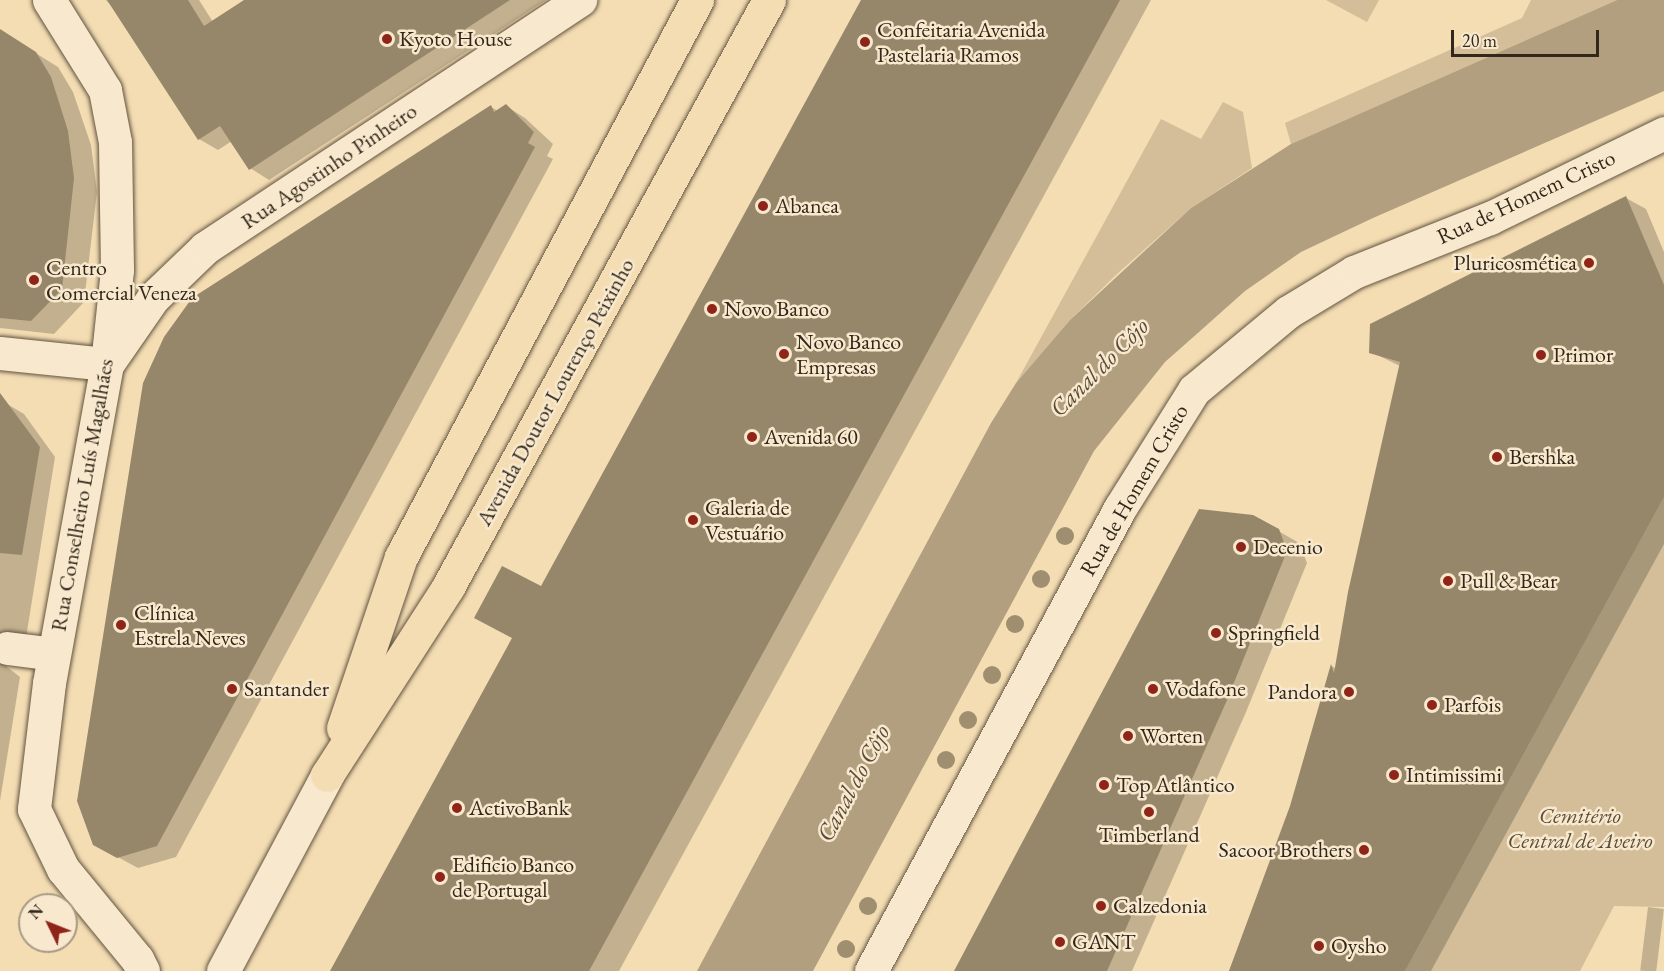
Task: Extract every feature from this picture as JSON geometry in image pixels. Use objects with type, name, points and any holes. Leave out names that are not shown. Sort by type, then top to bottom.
[{"type":"main road","name":"Avenida Doutor Lourenço Peixinho","points":[[327,775],[401,557],[697,0]]},
{"type":"main road","name":"Avenida Doutor Lourenço Peixinho","points":[[327,775],[448,587],[769,0]]},
{"type":"street","name":"Rua Conselheiro Luís Magalhães","points":[[49,0],[105,90],[115,142],[117,270],[107,364],[54,654],[34,809],[63,869],[136,959],[143,971]]},
{"type":"street","name":"Rua Agostinho Pinheiro","points":[[107,364],[153,298],[205,248],[580,0]]},
{"type":"street","name":"Rua de Homem Cristo","points":[[871,971],[1120,508],[1194,390],[1288,312],[1354,272],[1490,218],[1664,132]]},
{"type":"street","points":[[0,353],[107,364]]},
{"type":"street","points":[[7,648],[54,654]]},
{"type":"street","name":"Avenida Doutor Lourenço Peixinho","points":[[223,971],[327,775]]},
{"type":"green space","points":[[1326,0],[1379,0],[1367,22]]},
{"type":"green space","points":[[1531,0],[1617,0],[1291,144],[1285,123],[1522,18]]},
{"type":"green space","points":[[1223,102],[1243,112],[1252,168],[1191,208],[1117,274],[1070,320],[1016,383],[1161,119],[1201,139]]},
{"type":"green space","name":"Cemitério Central de Aveiro","points":[[1664,497],[1664,907],[1614,906],[1580,971],[1405,971]]},
{"type":"water","name":"Canal do Côjo","points":[[1617,0],[1664,0],[1664,91],[1373,218],[1301,252],[1245,291],[1165,362],[1094,451],[813,971],[697,971],[991,423],[1016,383],[1070,320],[1191,208],[1291,144]]},
{"type":"building","points":[[107,0],[188,0],[204,26],[244,0],[510,0],[249,170],[220,126],[198,140]]},
{"type":"building","points":[[861,0],[1120,0],[589,971],[330,971],[512,638],[474,618],[502,566],[541,586]]},
{"type":"building","points":[[0,29],[36,52],[51,77],[68,131],[74,178],[62,289],[31,321],[0,318]]},
{"type":"building","points":[[506,104],[534,132],[528,143],[535,147],[157,846],[117,858],[93,845],[77,801],[143,383],[164,337],[192,298],[491,105],[494,112]]},
{"type":"building","points":[[1626,196],[1664,285],[1664,497],[1405,971],[1229,971],[1290,806],[1331,664],[1334,673],[1348,592],[1400,362],[1369,353],[1370,324]]},
{"type":"building","points":[[0,393],[40,447],[22,555],[0,553]]},
{"type":"building","points":[[1199,509],[1253,515],[1279,529],[1287,551],[1227,700],[1107,971],[954,971]]},
{"type":"place","name":"Kyoto House","points":[[387,39]]},
{"type":"place","name":"Confeitaria Avenida Pastelaria Ramos","points":[[865,42]]},
{"type":"place","name":"Abanca","points":[[763,206]]},
{"type":"place","name":"Pluricosmética","points":[[1589,263]]},
{"type":"place","name":"Centro Comercial Veneza","points":[[34,280]]},
{"type":"place","name":"Novo Banco","points":[[712,309]]},
{"type":"place","name":"Novo Banco Empresas","points":[[784,354]]},
{"type":"place","name":"Primor","points":[[1541,355]]},
{"type":"place","name":"Avenida 60","points":[[752,437]]},
{"type":"place","name":"Bershka","points":[[1497,457]]},
{"type":"place","name":"Galeria de Vestuário","points":[[693,520]]},
{"type":"place","name":"Decenio","points":[[1241,547]]},
{"type":"place","name":"Pull & Bear","points":[[1448,581]]},
{"type":"place","name":"Clínica Estrela Neves","points":[[121,625]]},
{"type":"place","name":"Springfield","points":[[1216,633]]},
{"type":"place","name":"Santander","points":[[232,689]]},
{"type":"place","name":"Vodafone","points":[[1153,689]]},
{"type":"place","name":"Pandora","points":[[1349,692]]},
{"type":"place","name":"Parfois","points":[[1432,705]]},
{"type":"place","name":"Worten","points":[[1128,736]]},
{"type":"place","name":"Intimissimi","points":[[1394,775]]},
{"type":"place","name":"Top Atlântico","points":[[1104,785]]},
{"type":"place","name":"ActivoBank","points":[[457,808]]},
{"type":"place","name":"Timberland","points":[[1149,812]]},
{"type":"place","name":"Sacoor Brothers","points":[[1364,850]]},
{"type":"place","name":"Edificio Banco de Portugal","points":[[440,877]]},
{"type":"place","name":"Calzedonia","points":[[1101,906]]},
{"type":"place","name":"GANT","points":[[1060,942]]},
{"type":"place","name":"Oysho","points":[[1319,946]]}]
